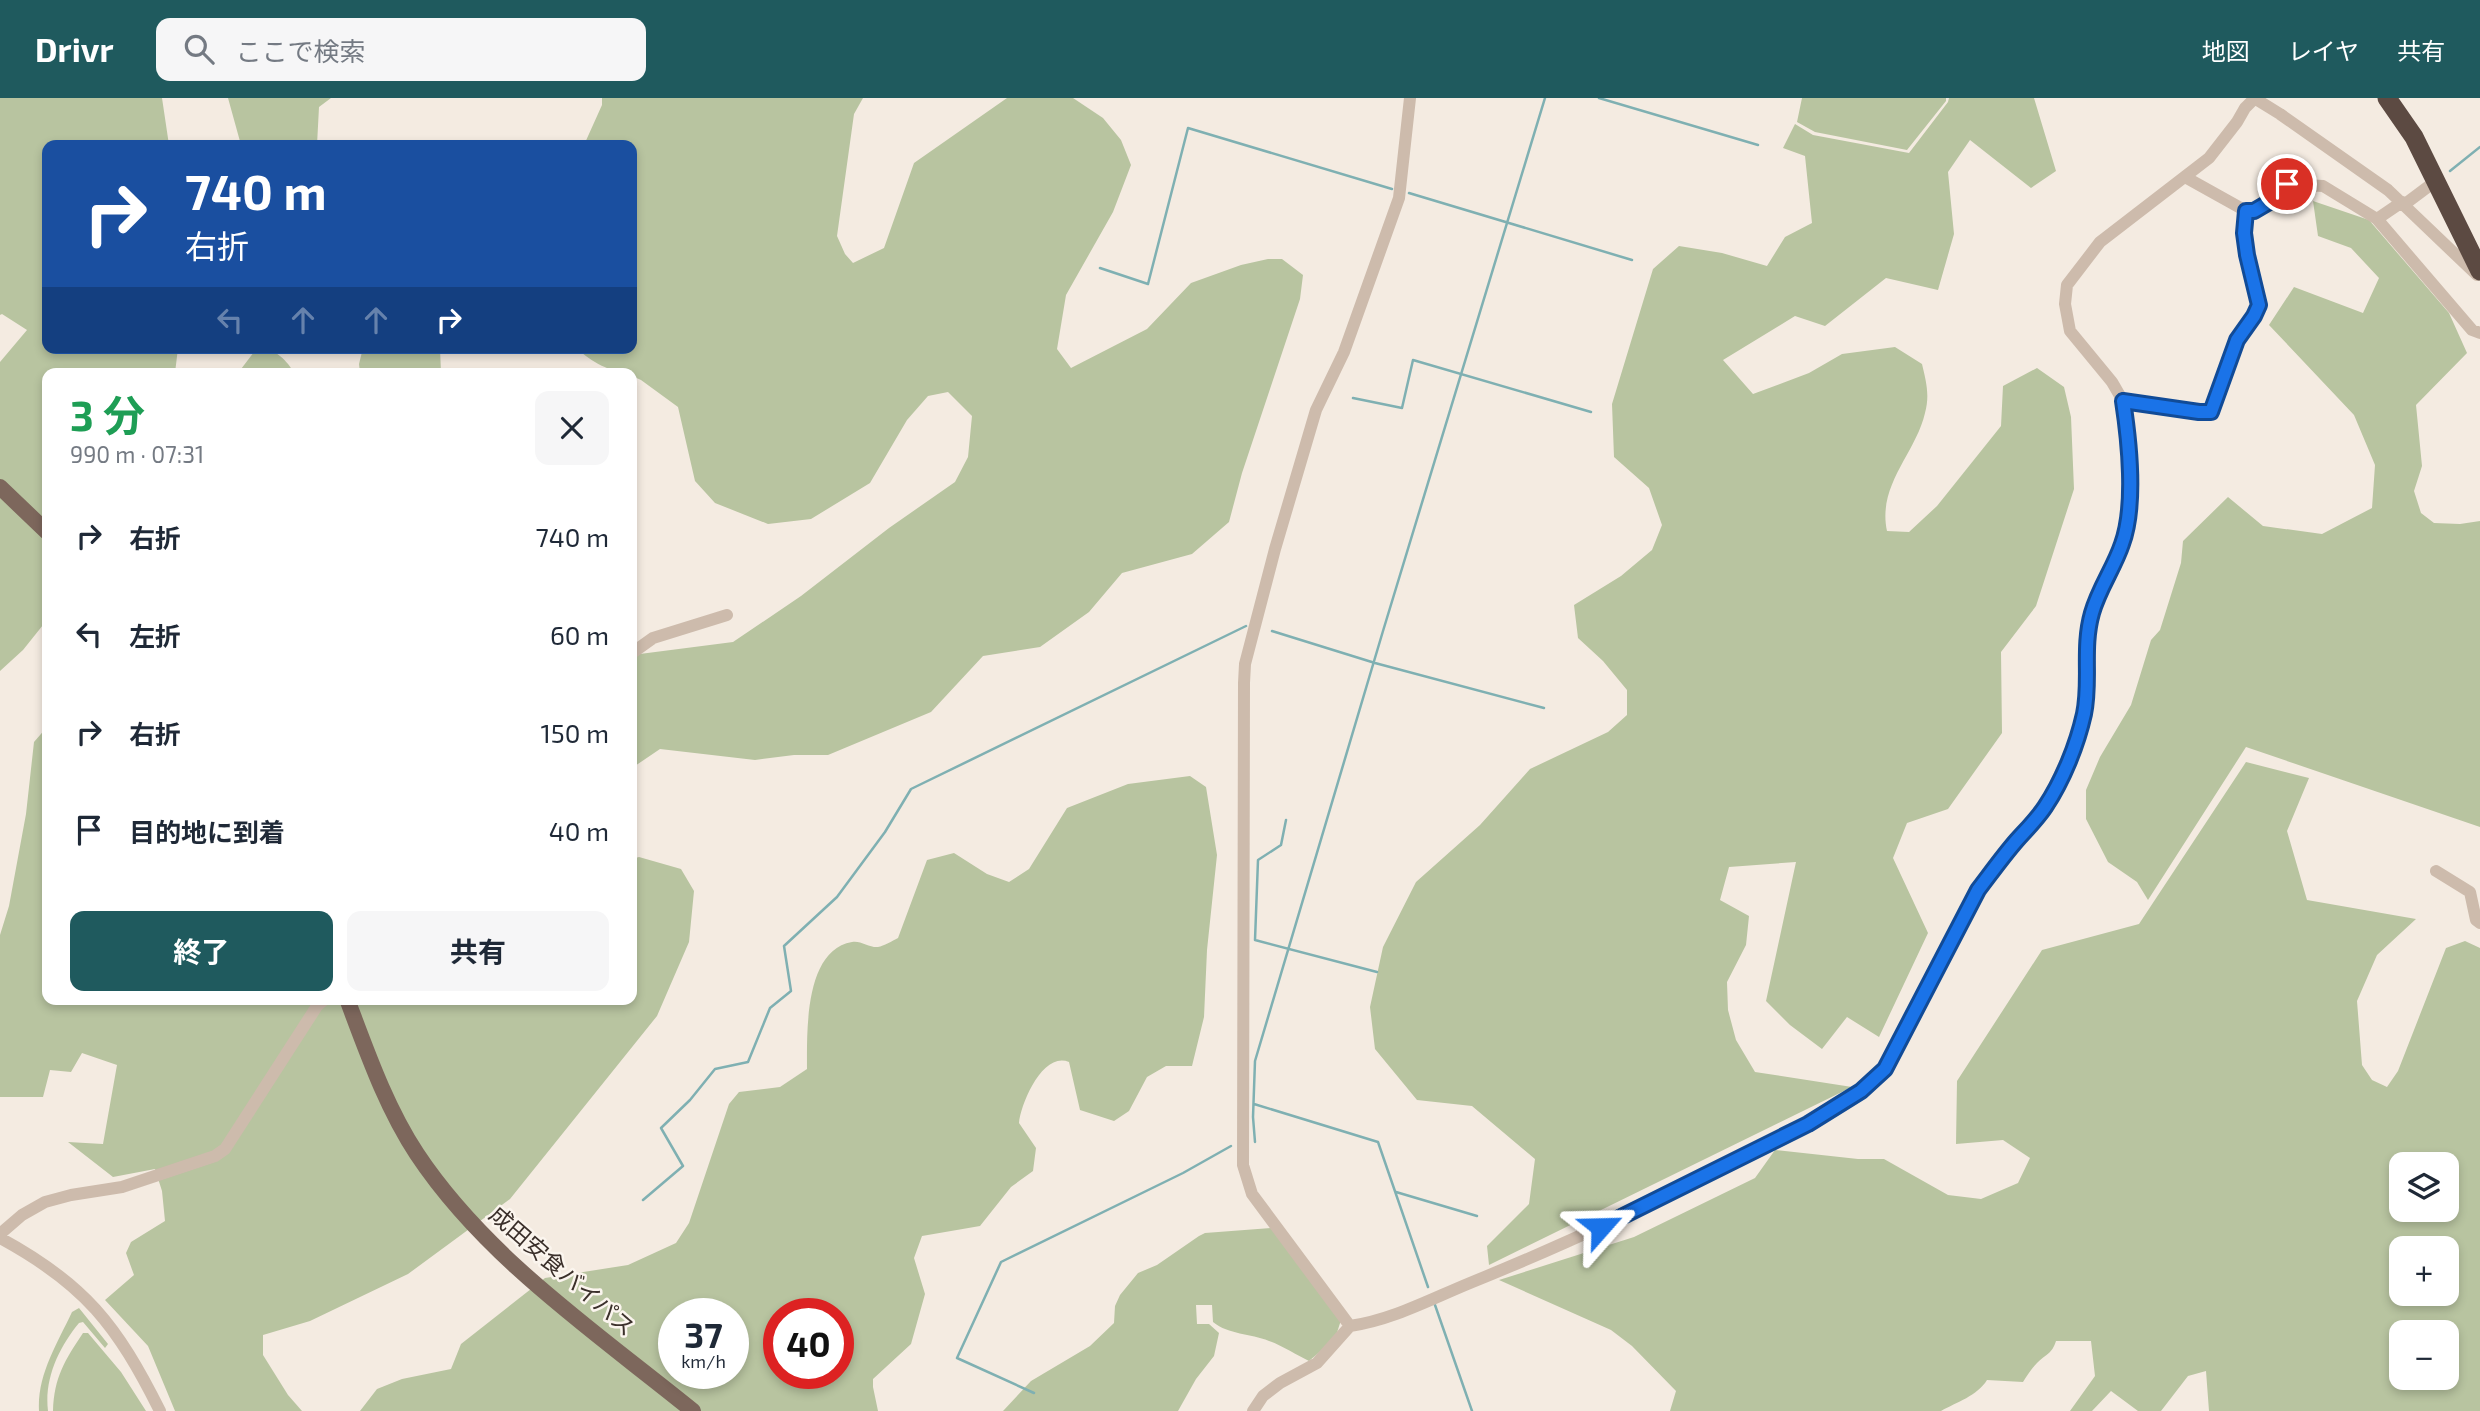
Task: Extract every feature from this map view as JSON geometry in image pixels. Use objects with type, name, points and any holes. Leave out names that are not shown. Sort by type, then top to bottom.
[{"type":"highway","points":[[2387,98],[2414,138],[2437,180],[2480,271]]},
{"type":"main road","points":[[0,487],[42,527]]},
{"type":"main road","name":"成田安食バイパス","points":[[350,1005],[396,1116],[436,1181],[484,1237],[693,1411]]},
{"type":"street","points":[[1350,1326],[1252,1194],[1243,1165],[1244,682],[1245,664],[1275,549],[1316,410],[1344,352],[1399,198],[1410,98]]},
{"type":"street","points":[[1253,1411],[1264,1396],[1280,1383],[1317,1363],[1350,1326],[1395,1314],[1507,1270],[1666,1196],[1831,1111],[1861,1091],[1885,1069],[1978,890],[2044,808],[2074,744],[2084,713],[2087,692],[2087,640],[2092,614],[2098,594],[2123,542],[2128,517],[2130,447],[2123,401],[2112,382],[2070,331],[2065,304],[2067,285],[2100,242],[2209,158],[2254,98],[2340,155],[2403,203],[2480,277]]},
{"type":"street","points":[[2185,177],[2246,211],[2254,211],[2271,201],[2274,190],[2287,184],[2323,186],[2377,219],[2472,330],[2480,333]]},
{"type":"street","points":[[2377,219],[2437,180]]},
{"type":"street","points":[[2123,401],[2211,412],[2237,340],[2259,305],[2247,255],[2244,233],[2246,211]]},
{"type":"street","points":[[637,649],[653,638],[727,615]]},
{"type":"street","points":[[2436,872],[2470,892],[2476,920],[2480,923]]},
{"type":"street","points":[[160,1411],[120,1338],[89,1300],[51,1267],[0,1236],[22,1215],[46,1202],[122,1187],[215,1156],[225,1149],[318,1005]]},
{"type":"green space","points":[[0,98],[162,98],[168,140],[42,140],[42,354],[177,354],[176,368],[42,368],[42,626],[23,650],[0,671],[0,362],[27,330],[0,315]]},
{"type":"green space","points":[[228,98],[331,98],[319,107],[317,140],[240,140]]},
{"type":"green space","points":[[602,98],[863,98],[854,114],[837,236],[845,254],[853,263],[884,248],[914,163],[1007,98],[1073,98],[1103,118],[1121,140],[1131,165],[1113,212],[1066,295],[1057,349],[1071,368],[1147,329],[1191,283],[1241,265],[1268,259],[1282,259],[1303,275],[1300,299],[1242,473],[1229,522],[1192,554],[1122,573],[1089,612],[1040,647],[983,656],[931,712],[828,755],[794,755],[755,760],[660,749],[637,765],[637,654],[733,642],[801,596],[889,528],[955,482],[968,457],[972,416],[948,392],[928,396],[907,420],[870,483],[811,519],[768,524],[715,503],[695,481],[678,407],[637,378],[637,368],[608,368],[583,354],[637,354],[637,140],[586,140],[602,105]]},
{"type":"green space","points":[[1802,98],[1946,98],[1946,101],[1907,150],[1815,132],[1797,122]]},
{"type":"green space","points":[[1949,98],[2034,98],[2056,171],[2031,188],[1970,140],[1948,172],[1954,234],[1938,290],[1886,278],[1825,326],[1795,316],[1723,360],[1753,394],[1809,373],[1842,354],[1895,347],[1922,364],[1927,388],[1926,406],[1920,428],[1887,499],[1887,531],[1909,532],[1937,506],[2001,426],[2003,386],[2037,368],[2064,387],[2071,417],[2074,489],[2036,606],[2001,652],[2002,733],[1948,809],[1907,823],[1893,858],[1928,933],[1879,1037],[1847,1017],[1822,1049],[1790,1025],[1766,1001],[1796,862],[1729,867],[1720,900],[1749,916],[1746,945],[1727,982],[1728,1010],[1736,1040],[1755,1072],[1852,1087],[1489,1265],[1487,1246],[1529,1204],[1535,1159],[1472,1106],[1417,1100],[1375,1049],[1370,1007],[1383,947],[1416,882],[1480,825],[1530,769],[1608,732],[1627,715],[1627,690],[1603,661],[1578,638],[1574,605],[1621,576],[1652,550],[1662,525],[1649,488],[1614,457],[1612,404],[1653,269],[1679,246],[1722,253],[1767,266],[1785,237],[1812,223],[1805,156],[1783,148],[1795,124],[1813,135],[1909,153]]},
{"type":"green space","points":[[2313,201],[2369,220],[2449,313],[2467,353],[2416,405],[2422,466],[2414,491],[2421,513],[2434,523],[2460,524],[2480,521],[2480,827],[2246,747],[2148,900],[2137,882],[2108,862],[2086,819],[2086,790],[2100,757],[2131,705],[2151,640],[2160,630],[2181,563],[2183,541],[2228,497],[2263,526],[2322,534],[2372,508],[2375,465],[2354,415],[2269,325],[2294,287],[2363,313],[2379,278],[2351,248],[2318,236]]},
{"type":"green space","points":[[252,354],[277,354],[291,368],[242,368]]},
{"type":"green space","points":[[362,354],[440,354],[441,368],[359,368]]},
{"type":"green space","points":[[42,733],[42,1005],[637,1005],[637,858],[681,869],[694,891],[689,942],[657,1016],[510,1199],[408,1274],[310,1321],[263,1335],[263,1355],[288,1395],[302,1411],[175,1411],[148,1346],[105,1300],[134,1275],[126,1253],[131,1242],[165,1221],[162,1191],[155,1169],[113,1177],[68,1142],[103,1144],[117,1065],[82,1053],[71,1072],[50,1070],[43,1097],[0,1097],[0,935],[9,906],[26,814],[34,742]]},
{"type":"green space","points":[[2246,762],[2309,778],[2287,831],[2307,900],[2416,919],[2377,955],[2357,1001],[2362,1065],[2372,1080],[2387,1087],[2398,1071],[2446,948],[2465,941],[2480,948],[2480,1411],[2209,1411],[2206,1371],[2188,1376],[2161,1411],[2138,1411],[2111,1391],[2092,1411],[2070,1411],[2095,1376],[2091,1341],[2056,1341],[2051,1351],[2035,1365],[2023,1382],[1987,1380],[1972,1394],[1941,1411],[1670,1411],[1676,1391],[1632,1346],[1611,1330],[1499,1280],[1634,1237],[1755,1178],[1775,1150],[1858,1159],[1884,1159],[1948,1195],[1981,1199],[2018,1183],[2030,1158],[2003,1140],[1956,1144],[1957,1081],[2042,950],[2139,924]]},
{"type":"green space","points":[[1190,776],[1206,787],[1217,855],[1207,950],[1204,1017],[1192,1066],[1166,1066],[1147,1077],[1129,1111],[1114,1121],[1080,1110],[1069,1062],[1050,1064],[1042,1071],[1024,1103],[1019,1123],[1036,1148],[1033,1171],[1011,1187],[980,1226],[922,1236],[914,1258],[925,1294],[911,1344],[873,1379],[878,1411],[360,1411],[377,1389],[402,1379],[451,1369],[461,1344],[545,1278],[628,1265],[676,1243],[689,1223],[729,1104],[739,1092],[780,1087],[807,1069],[807,1035],[812,995],[825,960],[836,948],[852,942],[878,947],[898,938],[927,860],[954,853],[987,874],[1009,882],[1029,869],[1067,808],[1128,784]]},
{"type":"green space","points":[[1271,1228],[1341,1320],[1335,1339],[1309,1361],[1269,1341],[1219,1326],[1213,1322],[1212,1305],[1196,1305],[1197,1324],[1209,1324],[1219,1333],[1214,1356],[1196,1379],[1178,1411],[1003,1411],[1031,1381],[1090,1346],[1114,1323],[1115,1306],[1120,1295],[1138,1273],[1157,1265],[1205,1233]]},
{"type":"green space","points":[[79,1308],[108,1344],[105,1348],[83,1322],[79,1323],[54,1364],[48,1387],[48,1411],[39,1411],[41,1385],[49,1360],[72,1312]]},
{"type":"green space","points":[[83,1333],[88,1333],[121,1372],[146,1411],[53,1411],[62,1369]]},
{"type":"waterway","points":[[1255,1142],[1255,1061],[1545,98]]},
{"type":"waterway","points":[[1599,98],[1758,145]]},
{"type":"waterway","points":[[1100,268],[1148,284],[1188,128],[1392,189]]},
{"type":"waterway","points":[[2450,171],[2480,147]]},
{"type":"waterway","points":[[1409,193],[1632,260]]},
{"type":"waterway","points":[[1353,398],[1402,408],[1413,360],[1591,412]]},
{"type":"waterway","points":[[643,1200],[683,1166],[661,1128],[690,1100],[715,1069],[748,1062],[770,1008],[791,991],[784,946],[837,897],[885,832],[911,789],[1246,626]]},
{"type":"waterway","points":[[1272,631],[1375,663],[1544,708]]},
{"type":"waterway","points":[[1286,820],[1281,845],[1258,860],[1255,940],[1377,972]]},
{"type":"waterway","points":[[1254,1104],[1378,1142],[1428,1287]]},
{"type":"waterway","points":[[1034,1393],[957,1358],[1001,1262],[1183,1173],[1231,1146]]},
{"type":"waterway","points":[[1396,1192],[1477,1216]]},
{"type":"waterway","points":[[1435,1305],[1472,1411]]},
{"type":"route","points":[[1601,1227],[1808,1124],[1861,1091],[1885,1069],[1978,890],[2044,808],[2074,744],[2084,713],[2087,692],[2087,640],[2092,614],[2098,594],[2123,542],[2128,517],[2130,447],[2123,401],[2211,412],[2237,340],[2259,305],[2247,255],[2244,233],[2246,211],[2254,211],[2271,201],[2274,190],[2287,184]]}]
